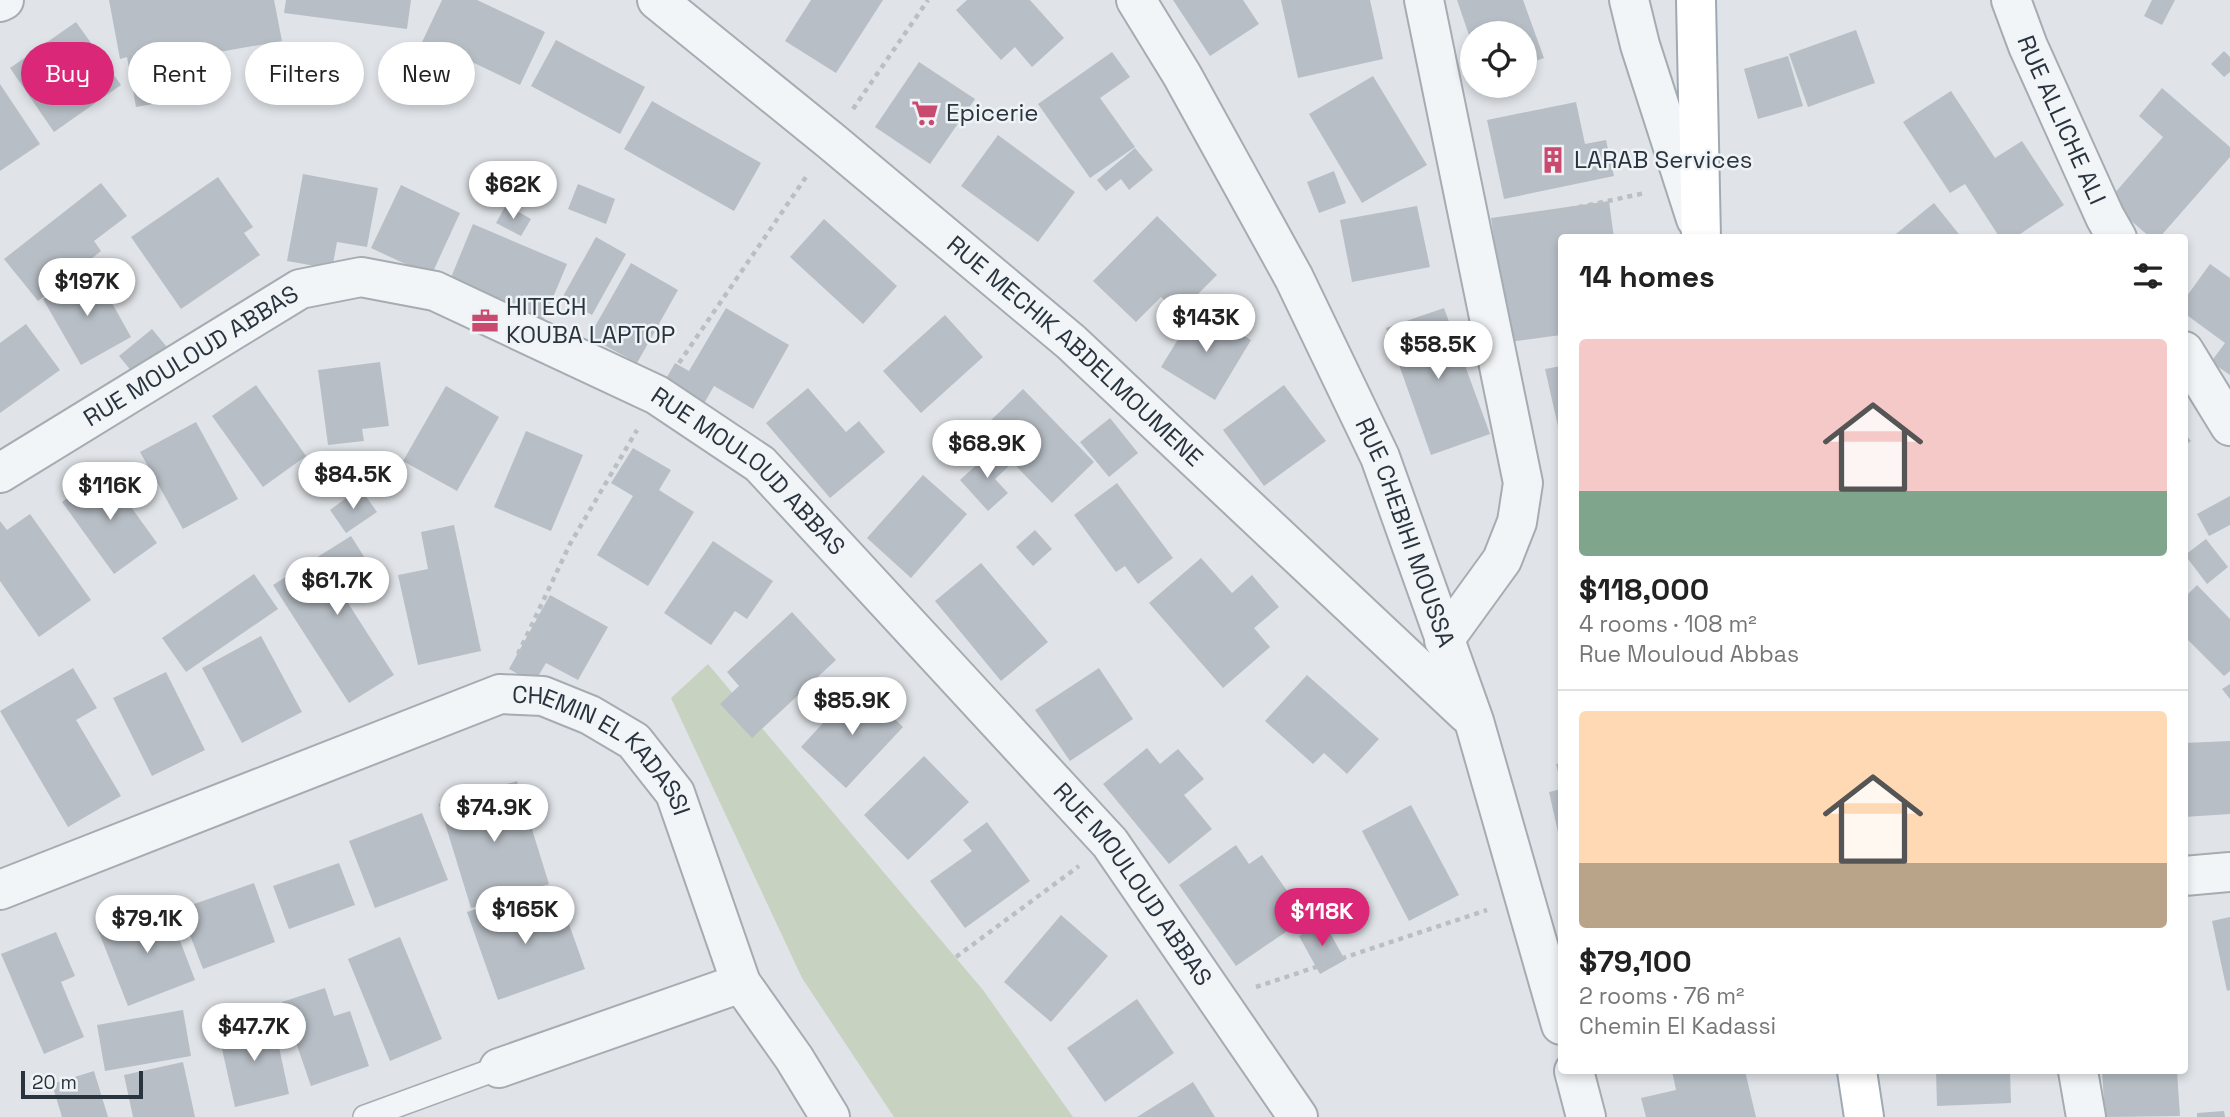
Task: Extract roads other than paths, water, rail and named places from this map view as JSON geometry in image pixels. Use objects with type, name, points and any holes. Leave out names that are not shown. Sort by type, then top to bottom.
[{"type":"main road","points":[[1696,0],[1701,234]]},
{"type":"main road","points":[[1857,1074],[1864,1117]]},
{"type":"street","name":"RUE CHEBIHI MOUSSA","points":[[1136,0],[1182,75],[1294,278],[1380,457],[1474,721],[1558,1014]]},
{"type":"street","points":[[1424,0],[1523,483],[1517,522],[1502,559],[1444,640]]},
{"type":"street","points":[[1629,0],[1640,46],[1701,234]]},
{"type":"street","name":"RUE ALLICHE ALI","points":[[2011,0],[2028,46],[2115,234]]},
{"type":"street","name":"RUE MECHIK ABDELMOUMENE","points":[[660,1],[1071,342],[1474,721]]},
{"type":"street","name":"RUE MOULOUD ABBAS","points":[[0,473],[300,289],[361,277],[435,291],[657,395],[760,464],[1110,843],[1298,1117]]},
{"type":"street","points":[[2188,358],[2230,426]]},
{"type":"street","name":"CHEMIN EL KADASSI","points":[[0,890],[500,694],[543,696],[590,715],[634,741],[675,793],[741,984],[794,1058],[830,1117]]},
{"type":"street","points":[[2188,876],[2230,872]]},
{"type":"street","points":[[499,1068],[741,984]]},
{"type":"street","points":[[1575,1074],[1586,1117]]},
{"type":"street","points":[[2079,1074],[2086,1117]]},
{"type":"lane","points":[[365,1117],[499,1068]]},
{"type":"place","name":"Epicerie","points":[[925,113]]},
{"type":"place","name":"LARAB Services","points":[[1553,160]]},
{"type":"place","name":"HITECH KOUBA LAPTOP","points":[[485,321]]}]
